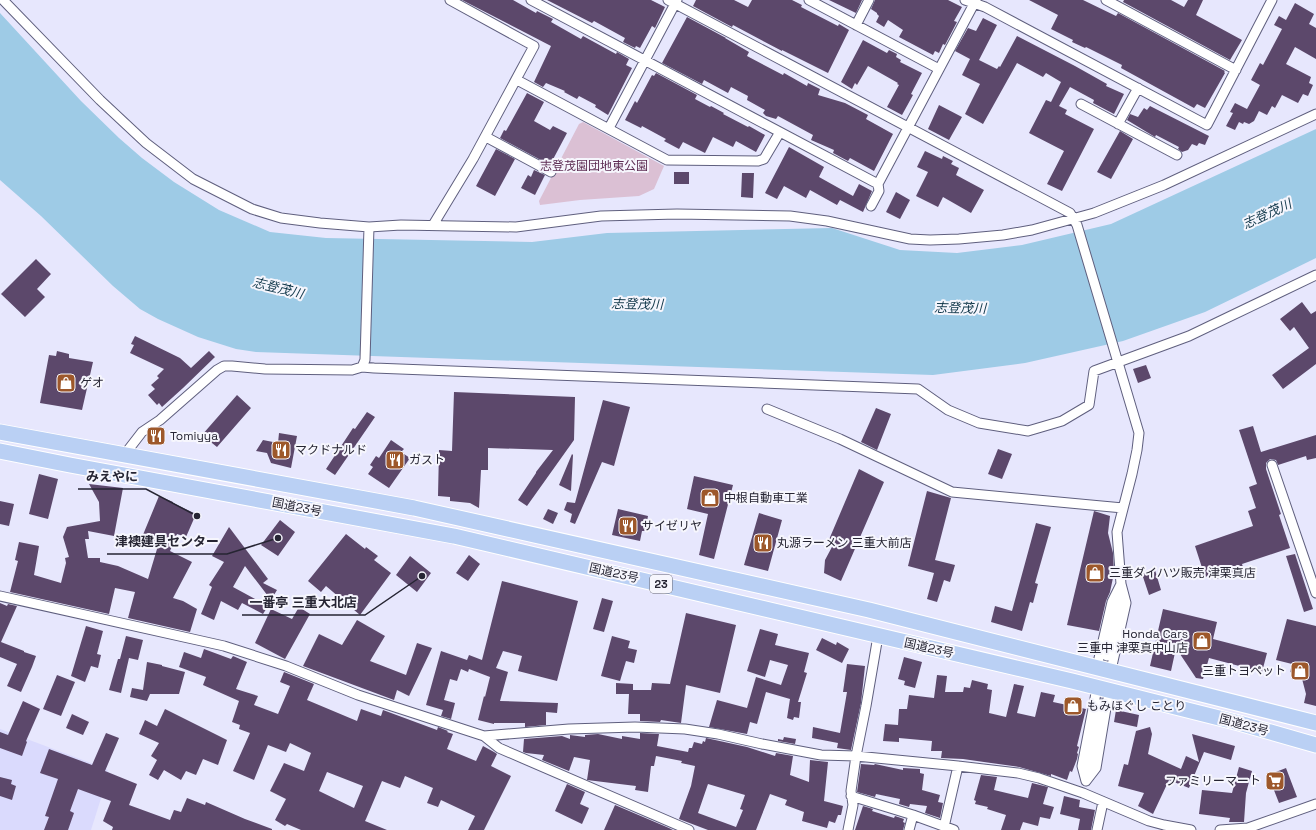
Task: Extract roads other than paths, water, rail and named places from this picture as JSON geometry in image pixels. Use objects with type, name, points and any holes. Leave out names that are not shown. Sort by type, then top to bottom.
[{"type":"highway","name":"国道23号","points":[[0,432],[414,508],[1105,664],[1316,723]]},
{"type":"highway","name":"国道23号","points":[[0,451],[454,536],[1104,689],[1239,723],[1316,745]]},
{"type":"street","points":[[3,0],[100,100],[146,143],[193,179],[252,209],[282,218],[369,230],[401,225],[516,227],[602,216],[677,214],[790,216],[827,220],[910,239],[959,239],[1002,235],[1076,222],[1094,213],[1164,185],[1316,114]]},
{"type":"street","points":[[433,225],[486,137],[534,46],[450,0]]},
{"type":"street","points":[[531,0],[878,184]]},
{"type":"street","points":[[809,0],[939,69]]},
{"type":"street","points":[[856,25],[869,0]]},
{"type":"street","points":[[965,0],[975,2],[985,7],[1207,125],[1272,0]]},
{"type":"street","points":[[1106,0],[1236,70]]},
{"type":"street","points":[[609,128],[645,60],[673,1],[1070,213],[1076,222],[1139,433],[1133,468],[1117,532],[1121,584],[1126,603],[1105,664]]},
{"type":"street","points":[[871,206],[878,191],[878,184],[975,2]]},
{"type":"street","points":[[517,80],[667,160],[758,161],[764,159],[780,132]]},
{"type":"street","points":[[1118,124],[1138,88]]},
{"type":"street","points":[[1081,104],[1177,155]]},
{"type":"street","points":[[486,137],[551,172]]},
{"type":"street","points":[[363,364],[369,230]]},
{"type":"street","points":[[125,454],[142,432],[160,420],[217,370],[224,366],[352,370],[363,364],[374,368],[918,389],[948,410],[979,423],[1028,431],[1062,421],[1089,405],[1094,371],[1189,336],[1316,275]]},
{"type":"street","points":[[767,409],[840,439],[952,492],[1123,508]]},
{"type":"street","points":[[1272,465],[1316,593]]},
{"type":"street","points":[[1105,664],[1112,602],[1121,584]]},
{"type":"street","points":[[1105,664],[1119,603],[1121,584]]},
{"type":"street","points":[[0,596],[224,646],[286,666],[358,695],[484,736],[499,748],[675,827],[689,830]]},
{"type":"street","points":[[848,830],[853,805],[851,796],[856,756],[878,636]]},
{"type":"street","points":[[1086,781],[1096,768],[1107,702],[1104,689]]},
{"type":"street","points":[[1086,781],[1082,766],[1104,689]]},
{"type":"street","points":[[1083,793],[1100,704]]},
{"type":"street","points":[[484,736],[569,729],[635,727],[685,730],[718,734],[821,755],[856,756],[958,766],[1025,775],[1039,778],[1083,793],[1148,825],[1164,825],[1191,830]]},
{"type":"street","points":[[944,827],[958,766]]},
{"type":"street","points":[[851,796],[913,815],[954,830]]},
{"type":"street","points":[[1097,830],[1103,802]]},
{"type":"street","points":[[1220,830],[1248,828],[1316,804]]},
{"type":"street","points":[[909,830],[913,815]]},
{"type":"water","name":"志登茂川","points":[[0,13],[81,101],[142,158],[174,182],[219,210],[270,232],[326,238],[532,242],[607,233],[832,228],[900,250],[957,253],[1022,245],[1111,224],[1316,129],[1316,258],[1205,312],[1123,341],[1025,363],[933,375],[256,352],[236,349],[198,337],[140,309],[113,286],[41,216],[0,180]]},
{"type":"tunnel","points":[[1100,704],[1107,656]]},
{"type":"place","name":"ゲオ","points":[[66,383]]},
{"type":"place","name":"Tomiyya","points":[[156,436]]},
{"type":"place","name":"マクドナルド","points":[[281,450]]},
{"type":"place","name":"ガスト","points":[[395,460]]},
{"type":"place","name":"中根自動車工業","points":[[710,498]]},
{"type":"place","name":"みえやに","points":[[197,516]]},
{"type":"place","name":"サイゼリヤ","points":[[628,526]]},
{"type":"place","name":"津襖建具センター","points":[[278,538]]},
{"type":"place","name":"丸源ラーメン 三重大前店","points":[[763,543]]},
{"type":"place","name":"三重ダイハツ販売 津栗真店","points":[[1095,573]]},
{"type":"place","name":"一番亭 三重大北店","points":[[422,576]]},
{"type":"place","name":"Honda Cars 三重中 津栗真中山店","points":[[1202,641]]},
{"type":"place","name":"三重トヨペット","points":[[1300,671]]},
{"type":"place","name":"もみほぐし ことり","points":[[1073,706]]},
{"type":"place","name":"ファミリーマート","points":[[1275,781]]},
{"type":"park label","name":"志登茂園団地東公園","points":[[594,166]]}]
